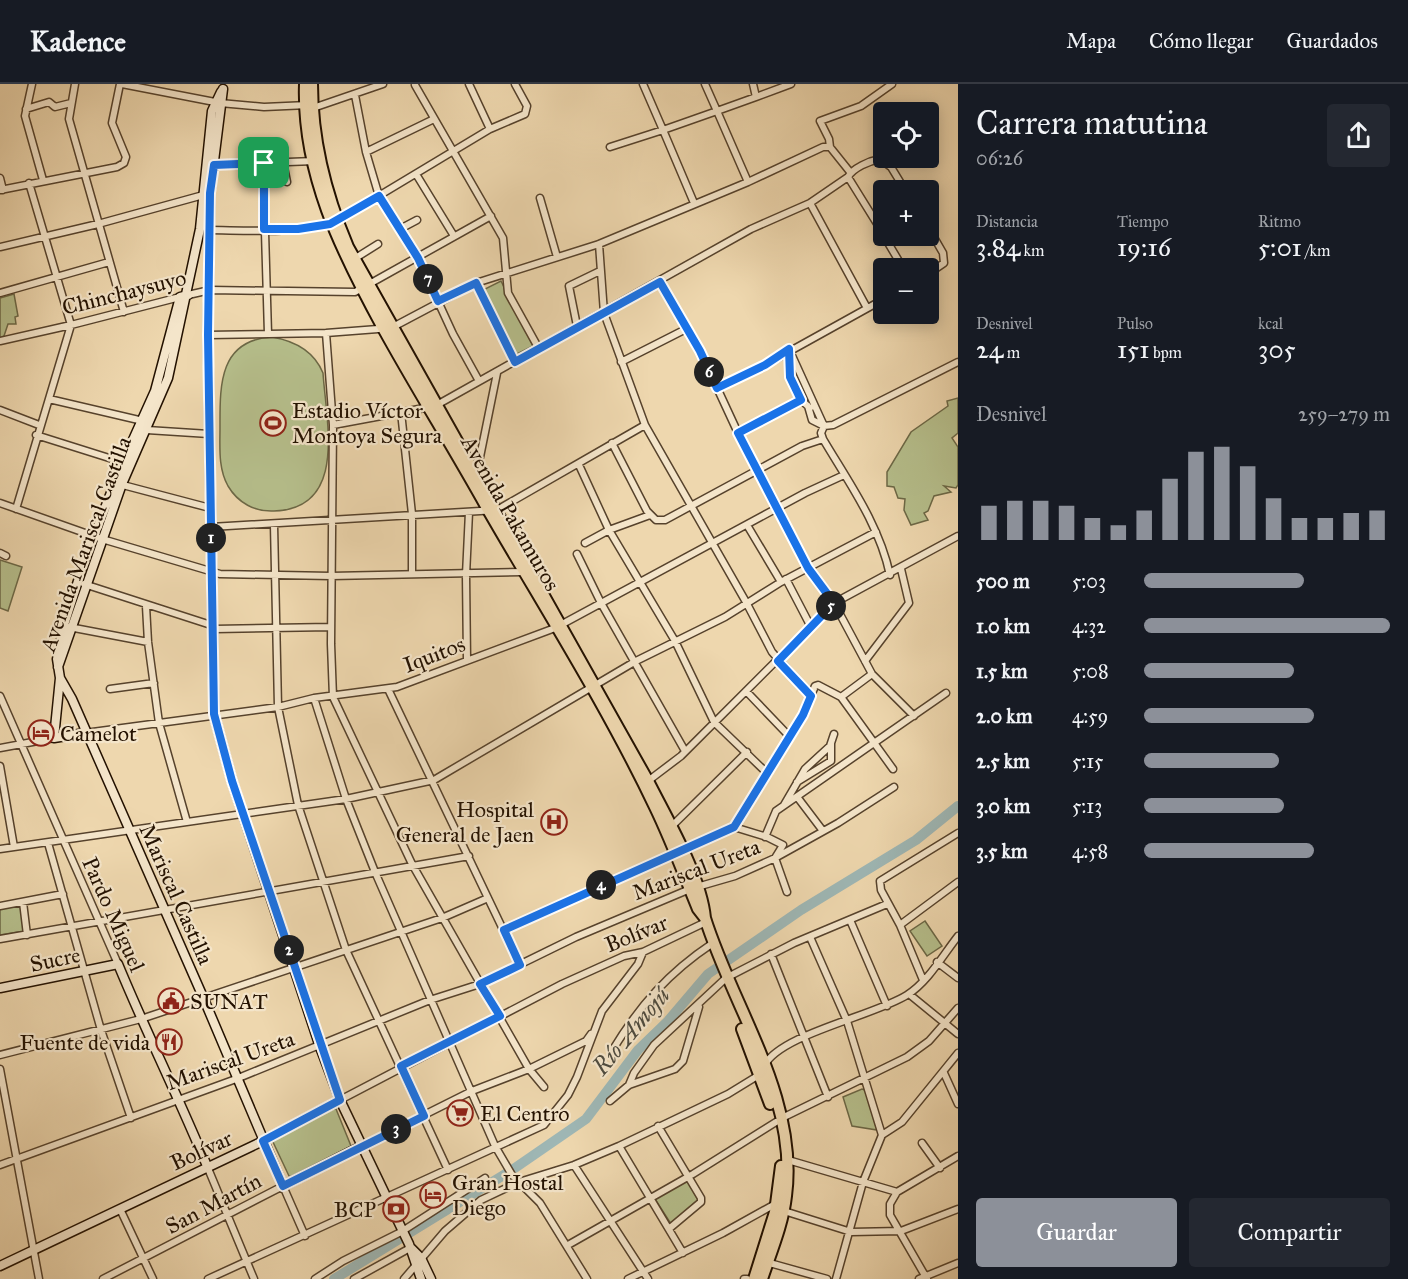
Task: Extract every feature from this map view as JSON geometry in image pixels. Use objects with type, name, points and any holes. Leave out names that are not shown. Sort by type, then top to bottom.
[{"type":"highway","name":"Avenida Pakamuros","points":[[305,84],[315,161],[334,223],[364,287],[648,781],[671,827],[732,994],[743,1013],[779,1120]]},
{"type":"highway","name":"Avenida Pakamuros","points":[[309,106],[312,84]]},
{"type":"highway","name":"Avenida Pakamuros","points":[[334,223],[354,258],[364,287]]},
{"type":"highway","name":"Avenida Pakamuros","points":[[431,407],[474,472],[523,572],[558,626]]},
{"type":"highway","name":"Avenida Pakamuros","points":[[593,687],[678,850]]},
{"type":"highway","points":[[754,1279],[763,1262],[780,1207],[788,1160],[779,1120]]},
{"type":"highway","points":[[779,1120],[780,1207]]},
{"type":"highway","points":[[762,1279],[763,1262]]},
{"type":"street","points":[[32,84],[26,109],[26,123],[43,180]]},
{"type":"street","points":[[75,84],[69,119],[124,312]]},
{"type":"street","points":[[0,178],[2,190],[117,167],[126,160],[112,123],[121,84],[162,87],[217,103],[264,107],[309,106],[355,95],[383,84]]},
{"type":"street","points":[[469,84],[490,129]]},
{"type":"street","points":[[200,230],[298,229],[334,223],[490,129],[525,114],[527,106],[515,84]]},
{"type":"street","points":[[644,84],[694,203]]},
{"type":"street","points":[[705,84],[748,182]]},
{"type":"street","points":[[753,84],[756,97]]},
{"type":"street","points":[[610,147],[792,84]]},
{"type":"street","points":[[873,216],[830,147],[830,139],[820,121],[861,106],[892,84]]},
{"type":"street","points":[[414,85],[504,242],[508,293],[538,349]]},
{"type":"street","name":"Avenida Mariscal Castilla","points":[[58,667],[57,659],[118,484],[163,393],[200,230],[217,103],[224,86]]},
{"type":"street","points":[[355,95],[366,152],[379,196],[418,258],[453,334],[479,381]]},
{"type":"street","points":[[26,109],[44,102],[49,102],[55,107],[71,103]]},
{"type":"street","points":[[366,152],[434,119]]},
{"type":"street","points":[[208,335],[326,333],[387,328],[476,283],[599,244],[748,182],[823,147],[830,147]]},
{"type":"street","points":[[333,425],[431,407],[497,373],[751,230],[810,203],[849,175],[880,159],[891,166],[899,180]]},
{"type":"street","points":[[209,165],[315,161]]},
{"type":"street","points":[[283,162],[287,182]]},
{"type":"street","points":[[264,163],[268,334]]},
{"type":"street","points":[[416,174],[454,236]]},
{"type":"street","points":[[16,509],[36,435],[71,325],[29,183]]},
{"type":"street","points":[[0,247],[98,224],[206,194],[210,230],[208,335],[211,572],[215,628],[214,714],[232,781],[320,1047],[340,1100],[364,1144],[402,1233],[421,1258],[431,1279]]},
{"type":"street","points":[[540,198],[557,257]]},
{"type":"street","points":[[810,203],[867,308]]},
{"type":"street","name":"Chinchaysuyo","points":[[0,340],[71,325],[210,290],[355,292],[491,216]]},
{"type":"street","points":[[400,229],[417,220]]},
{"type":"street","points":[[354,258],[378,244]]},
{"type":"street","points":[[599,244],[604,313],[645,425],[747,602],[778,661],[811,696]]},
{"type":"street","points":[[939,246],[943,253],[944,263],[939,266]]},
{"type":"street","points":[[0,293],[58,278],[109,261]]},
{"type":"street","points":[[577,326],[569,286],[600,271]]},
{"type":"street","points":[[660,282],[700,351],[756,470],[808,568],[834,603],[872,674],[914,716]]},
{"type":"street","points":[[476,283],[515,362]]},
{"type":"street","points":[[717,388],[765,365],[789,349],[873,305]]},
{"type":"street","points":[[621,362],[686,329]]},
{"type":"street","points":[[326,333],[333,425],[331,576],[333,697],[412,864],[529,1069],[544,1087]]},
{"type":"street","points":[[789,349],[790,377],[801,400],[817,414]]},
{"type":"street","points":[[789,349],[824,426]]},
{"type":"street","points":[[808,406],[812,420],[824,426],[845,420],[958,362]]},
{"type":"street","points":[[474,472],[480,457],[497,373]]},
{"type":"street","points":[[49,399],[145,426],[209,434]]},
{"type":"street","points":[[738,433],[801,400]]},
{"type":"street","points":[[0,410],[39,425]]},
{"type":"street","points":[[401,412],[412,514],[412,574]]},
{"type":"street","points":[[211,527],[493,510],[579,465],[645,425]]},
{"type":"street","points":[[824,426],[821,433],[823,439],[865,507],[890,575]]},
{"type":"street","points":[[36,435],[127,463]]},
{"type":"street","points":[[612,443],[650,515],[656,520],[665,520],[811,441],[823,439]]},
{"type":"street","points":[[579,465],[609,530],[675,641],[714,722],[768,774]]},
{"type":"street","name":"Iquitos","points":[[0,748],[19,743],[214,714],[278,707],[315,698],[388,689],[558,626],[777,508],[844,475]]},
{"type":"street","points":[[118,484],[210,508]]},
{"type":"street","points":[[0,503],[98,537],[211,572],[331,576],[523,572]]},
{"type":"street","points":[[467,660],[466,574],[469,512]]},
{"type":"street","points":[[585,543],[609,530],[650,515]]},
{"type":"street","points":[[274,525],[278,707],[298,805],[346,950],[448,1170]]},
{"type":"street","points":[[747,525],[811,627]]},
{"type":"street","points":[[0,849],[346,799],[434,780],[636,661],[725,617],[783,580],[876,532]]},
{"type":"street","points":[[648,781],[685,751],[834,603],[890,575],[958,536]]},
{"type":"street","points":[[577,554],[601,603],[636,661],[685,751]]},
{"type":"street","points":[[865,660],[909,603],[901,569]]},
{"type":"street","points":[[82,583],[215,628],[276,630],[331,627]]},
{"type":"street","points":[[146,606],[148,642],[159,723],[187,822]]},
{"type":"street","points":[[68,627],[148,642]]},
{"type":"street","name":"Mariscal Castilla","points":[[58,667],[60,678],[203,996],[236,1079],[305,1236]]},
{"type":"street","points":[[841,697],[872,674]]},
{"type":"street","points":[[54,738],[60,678]]},
{"type":"street","points":[[110,689],[154,683]]},
{"type":"street","points":[[504,930],[678,850],[734,827],[790,737],[815,687],[821,685],[841,697],[893,769]]},
{"type":"street","points":[[388,689],[434,780],[520,965]]},
{"type":"street","points":[[746,691],[790,737]]},
{"type":"street","points":[[765,837],[776,811],[798,798],[946,693]]},
{"type":"street","name":"Pardo Miguel","points":[[0,696],[61,840],[179,1098],[226,1217],[254,1279]]},
{"type":"street","points":[[315,698],[346,799],[375,872],[495,1146],[512,1175],[540,1203],[587,1279]]},
{"type":"street","points":[[796,782],[831,761],[831,744],[834,734]]},
{"type":"street","points":[[782,808],[805,769],[831,744]]},
{"type":"street","points":[[671,827],[747,752]]},
{"type":"street","points":[[0,766],[14,847]]},
{"type":"street","name":"Mariscal Ureta","points":[[0,1165],[236,1079],[320,1047],[430,1000],[480,984],[576,937],[693,888],[735,876],[775,858],[894,787]]},
{"type":"street","points":[[798,798],[823,831]]},
{"type":"street","points":[[734,827],[783,845],[775,858],[787,892]]},
{"type":"street","points":[[923,980],[900,925],[881,890],[882,878],[955,834]]},
{"type":"street","points":[[48,843],[101,1030],[131,1118]]},
{"type":"street","points":[[0,939],[412,864],[469,856]]},
{"type":"street","points":[[900,925],[958,882]]},
{"type":"street","points":[[0,906],[63,894]]},
{"type":"street","points":[[0,1055],[141,1019],[203,996],[442,918],[488,898]]},
{"type":"street","points":[[23,902],[27,935]]},
{"type":"street","points":[[610,1101],[629,1085],[675,1069],[683,1061],[698,1009],[725,975],[887,904]]},
{"type":"street","name":"Bolívar","points":[[0,1266],[263,1141],[401,1066],[579,975],[624,956],[643,952],[705,920]]},
{"type":"street","points":[[850,920],[886,1006]]},
{"type":"street","points":[[404,1279],[445,1231],[482,1200],[519,1182],[574,1165],[619,1146],[729,1094],[762,1070],[770,1058],[805,1037],[886,1006],[909,994],[958,936]]},
{"type":"street","points":[[810,937],[847,1021],[882,1135]]},
{"type":"street","points":[[612,1051],[631,1019],[651,995],[680,966],[714,946]]},
{"type":"street","points":[[208,1279],[386,1199],[495,1146],[545,1128],[573,1086],[584,1063],[602,1011],[638,964],[643,952]]},
{"type":"street","points":[[771,954],[828,1097]]},
{"type":"street","points":[[937,962],[958,978]]},
{"type":"street","name":"Sucre","points":[[0,988],[117,964]]},
{"type":"street","points":[[909,994],[958,1034]]},
{"type":"street","points":[[629,1085],[634,1073],[654,1045],[707,996]]},
{"type":"street","points":[[568,1245],[689,1176],[779,1120],[907,1058],[929,1041],[958,1008]]},
{"type":"street","name":"San Martín","points":[[103,1279],[364,1144],[472,1091],[529,1069],[586,1041],[594,1030]]},
{"type":"street","points":[[836,1279],[851,1232],[863,1182],[882,1135],[902,1122],[958,1053]]},
{"type":"street","points":[[0,1069],[39,1279]]},
{"type":"street","points":[[944,1072],[958,1104]]},
{"type":"street","points":[[658,1126],[701,1196],[701,1202],[670,1228]]},
{"type":"street","points":[[922,1143],[940,1168]]},
{"type":"street","points":[[619,1146],[683,1253]]},
{"type":"street","points":[[958,1156],[897,1192],[889,1210],[924,1278],[958,1263]]},
{"type":"street","points":[[788,1160],[897,1192]]},
{"type":"street","points":[[574,1165],[648,1279]]},
{"type":"street","points":[[315,1279],[343,1261],[402,1233],[485,1178]]},
{"type":"street","points":[[628,1279],[780,1207],[851,1232],[901,1231],[958,1209]]},
{"type":"street","points":[[120,1209],[153,1279]]},
{"type":"street","points":[[410,1246],[415,1267],[421,1279]]},
{"type":"street","points":[[354,1279],[410,1246]]},
{"type":"street","points":[[763,1262],[827,1279]]},
{"type":"green space","points":[[501,281],[533,346],[515,355],[483,290]]},
{"type":"green space","points":[[14,294],[18,316],[15,317],[16,324],[8,324],[4,336],[0,338],[0,298]]},
{"type":"green space","name":"Estadio Víctor Montoya Segura","points":[[272,337],[303,348],[319,365],[323,373],[328,437],[323,479],[313,495],[297,506],[267,511],[242,502],[232,492],[225,479],[220,450],[221,397],[222,382],[232,356],[241,347],[254,340]]},
{"type":"green space","points":[[958,398],[958,433],[952,438],[958,447],[958,485],[956,488],[944,486],[951,492],[934,496],[928,511],[924,513],[928,520],[911,525],[904,510],[905,499],[898,498],[894,487],[887,486],[887,472],[911,432],[948,406],[947,401]]},
{"type":"green space","points":[[0,560],[22,567],[8,611],[0,608]]},
{"type":"green space","points":[[21,905],[24,931],[0,935],[0,908]]},
{"type":"green space","points":[[925,921],[942,946],[927,956],[910,931]]},
{"type":"green space","points":[[862,1089],[865,1090],[877,1130],[852,1126],[843,1097]]},
{"type":"green space","points":[[336,1109],[351,1146],[292,1177],[289,1176],[273,1142],[275,1138]]},
{"type":"green space","points":[[687,1180],[698,1200],[671,1224],[655,1199]]},
{"type":"waterway","name":"Río Amojú","points":[[334,1279],[512,1170],[586,1119],[638,1050],[668,1021],[708,974],[801,910],[916,840],[958,806]]},
{"type":"place","name":"Estadio Víctor Montoya Segura","points":[[273,423]]},
{"type":"place","name":"Camelot","points":[[41,733]]},
{"type":"place","name":"Hospital General de Jaen","points":[[554,822]]},
{"type":"place","name":"SUNAT","points":[[171,1001]]},
{"type":"place","name":"Fuente de vida","points":[[169,1042]]},
{"type":"place","name":"El Centro","points":[[460,1113]]},
{"type":"place","name":"Gran Hostal Diego","points":[[433,1195]]},
{"type":"place","name":"BCP","points":[[396,1209]]},
{"type":"route","points":[[264,163],[264,229],[322,227],[337,222],[379,196],[418,258],[438,301],[476,283],[515,362],[580,324],[596,318],[660,282],[700,351],[717,388],[765,365],[789,349],[790,377],[801,400],[738,433],[808,568],[834,603],[778,661],[811,696],[803,715],[743,816],[734,827],[681,848],[504,930],[520,965],[480,984],[500,1016],[401,1066],[424,1116],[283,1186],[263,1141],[340,1100],[320,1047],[232,781],[214,714],[215,629],[211,572],[208,335],[210,193],[214,165],[264,163]]}]
